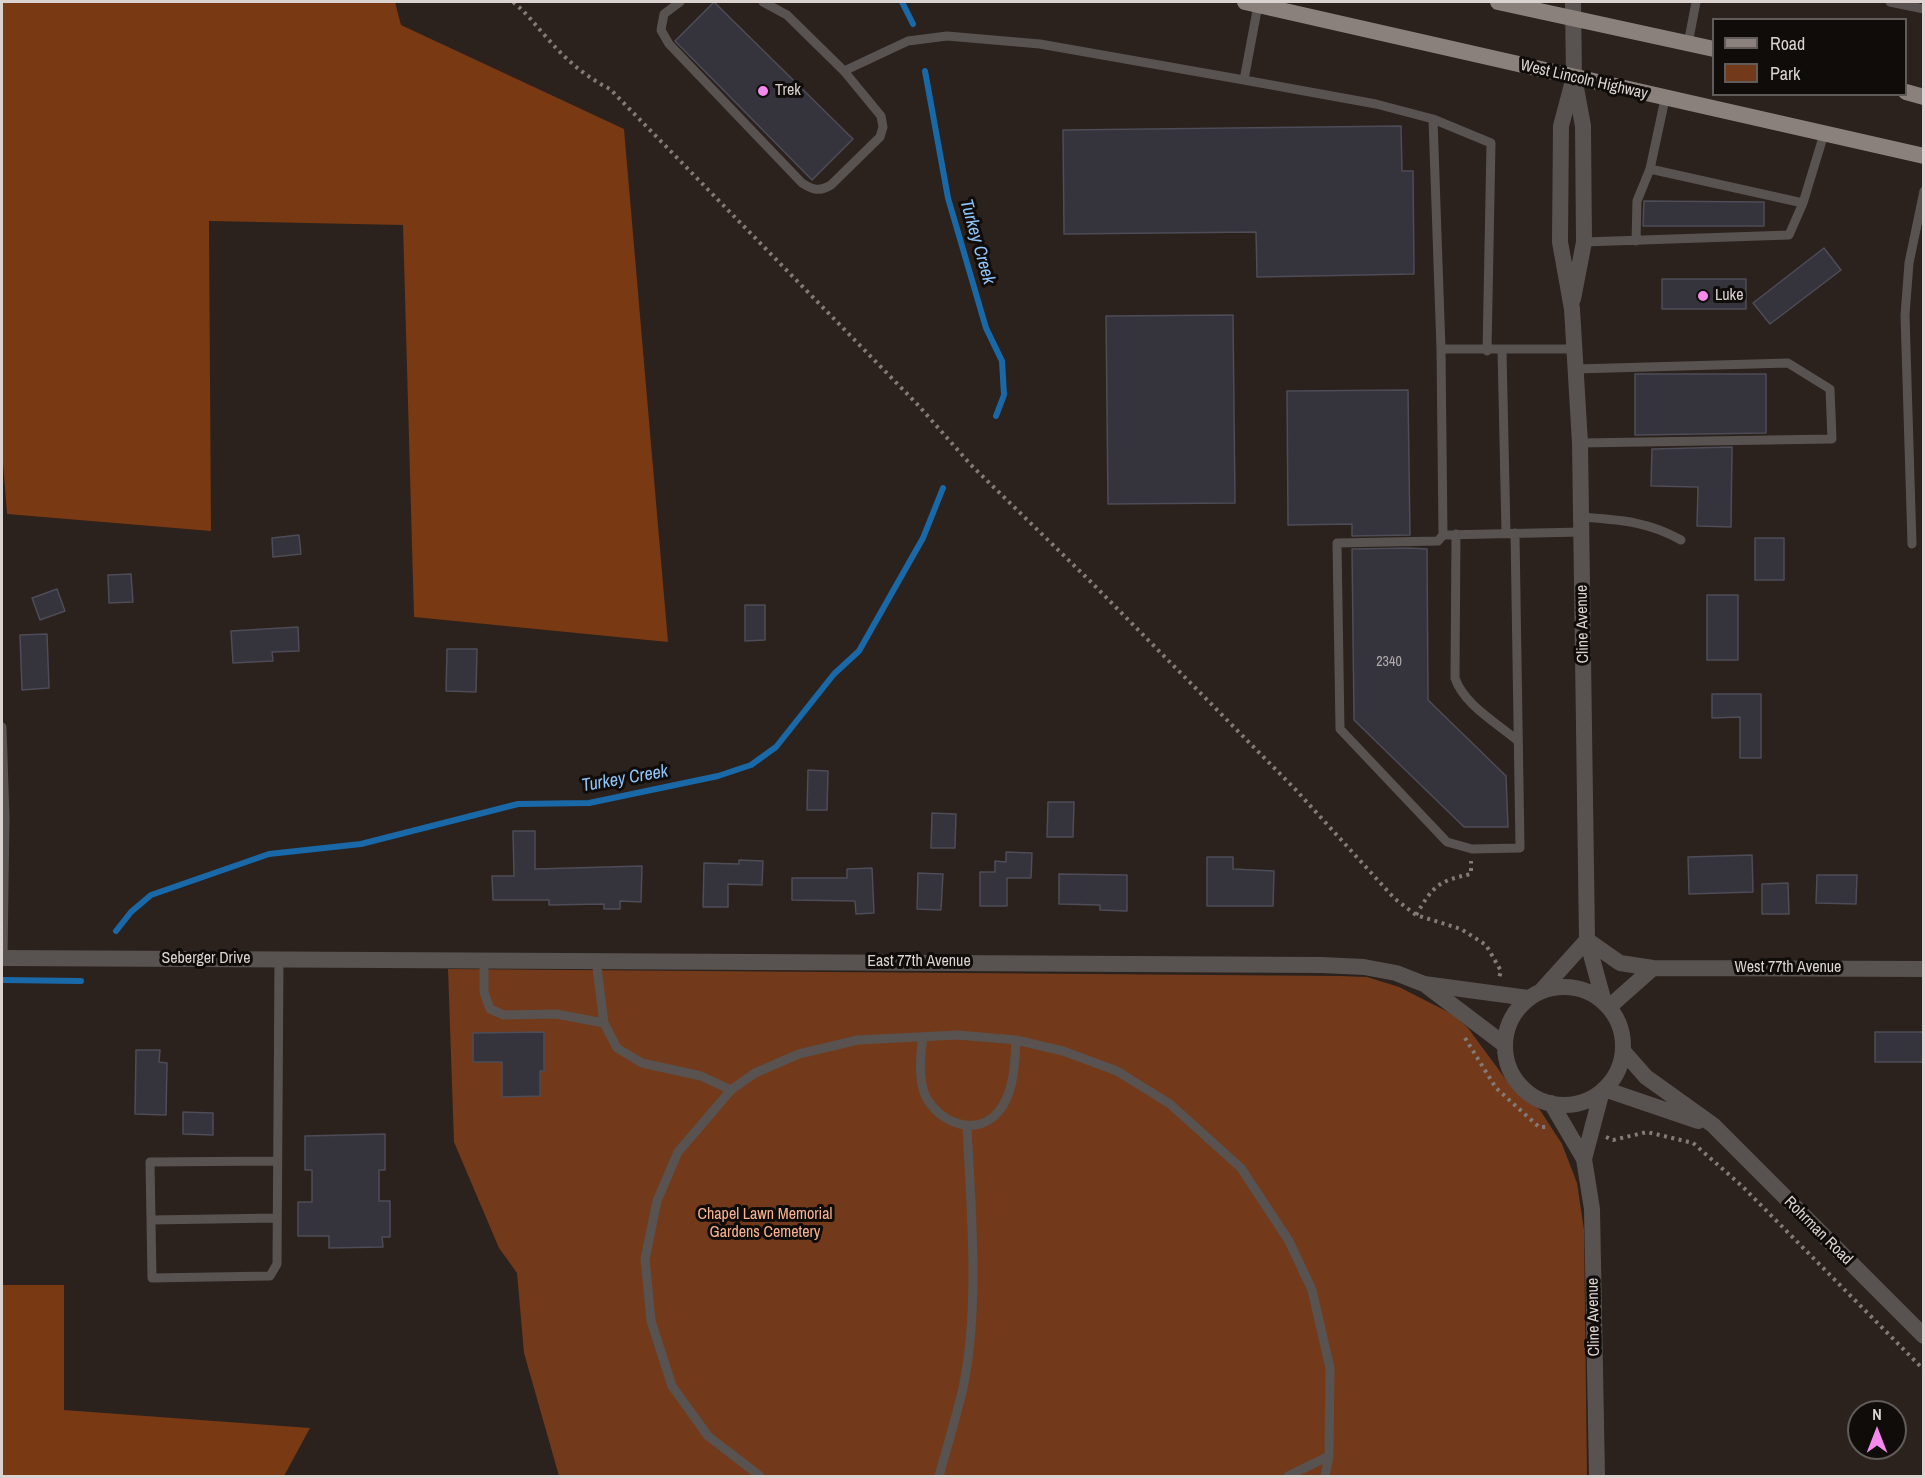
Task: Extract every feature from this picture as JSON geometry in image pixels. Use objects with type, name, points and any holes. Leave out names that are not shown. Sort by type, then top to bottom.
[{"type":"main road","points":[[1498,2],[1712,49]]},
{"type":"main road","name":"West Lincoln Highway","points":[[1252,3],[1923,156]]},
{"type":"main road","points":[[1907,92],[1923,96]]},
{"type":"street","name":"Cline Avenue","points":[[1572,309],[1584,242],[1583,126],[1574,77],[1573,2]]},
{"type":"street","name":"Cline Avenue","points":[[1574,77],[1561,126],[1560,242],[1572,309],[1580,443],[1587,940],[1607,1004]]},
{"type":"street","name":"West 77th Avenue","points":[[1587,940],[1620,963],[1653,968],[1923,969]]},
{"type":"street","points":[[1534,995],[1567,986],[1580,989],[1607,1004],[1621,1027],[1623,1051],[1617,1072],[1603,1090],[1573,1104],[1551,1103],[1527,1092],[1510,1071],[1505,1044],[1511,1018],[1587,940]]},
{"type":"street","name":"Seberger Drive","points":[[2,958],[411,960]]},
{"type":"street","name":"East 77th Avenue","points":[[411,960],[1322,965],[1364,967],[1396,974],[1424,984],[1534,995]]},
{"type":"street","points":[[1607,1004],[1653,968]]},
{"type":"street","name":"East 77th Avenue","points":[[1424,984],[1505,1044]]},
{"type":"street","name":"Rohrman Road","points":[[1623,1051],[1646,1077],[1713,1125],[1923,1336]]},
{"type":"street","name":"Cline Avenue","points":[[1584,1159],[1603,1090]]},
{"type":"street","name":"Rohrman Road","points":[[1603,1090],[1713,1125]]},
{"type":"street","name":"Cline Avenue","points":[[1551,1103],[1584,1159],[1592,1209],[1597,1476]]},
{"type":"lane","points":[[680,2],[664,14],[661,30],[669,44],[802,183],[814,190],[822,190],[831,186],[880,137],[883,127],[880,116],[844,71],[787,15],[764,2]]},
{"type":"lane","points":[[1688,44],[1696,2]]},
{"type":"lane","points":[[1896,2],[1923,9]]},
{"type":"lane","points":[[1244,80],[1252,3]]},
{"type":"lane","points":[[844,71],[908,41],[947,36],[1040,44],[1376,104],[1433,118],[1491,143],[1487,351]]},
{"type":"lane","points":[[1636,241],[1638,201],[1650,169],[1665,99]]},
{"type":"lane","points":[[1433,118],[1441,350],[1443,535],[1438,541],[1337,543],[1338,721],[1340,729],[1447,842],[1472,849],[1520,848],[1518,741],[1502,350]]},
{"type":"lane","points":[[1584,242],[1789,235],[1803,203],[1824,134]]},
{"type":"lane","points":[[1650,169],[1803,203]]},
{"type":"lane","points":[[1912,544],[1905,315],[1909,263],[1923,191]]},
{"type":"lane","points":[[1441,350],[1574,349]]},
{"type":"lane","points":[[1576,369],[1788,363],[1830,389],[1832,439],[1580,443]]},
{"type":"lane","points":[[1443,535],[1510,533],[1630,520],[1658,527],[1681,540]]},
{"type":"lane","points":[[1456,534],[1455,678],[1466,698],[1518,741]]},
{"type":"lane","points":[[2,727],[5,817],[2,958]]},
{"type":"lane","points":[[276,1161],[150,1162],[152,1278],[270,1276],[278,1264],[276,1161],[279,959]]},
{"type":"lane","points":[[484,960],[484,992],[490,1009],[504,1015],[556,1014],[604,1023]]},
{"type":"lane","points":[[596,960],[604,1023],[617,1048],[642,1063],[701,1076],[731,1090]]},
{"type":"lane","points":[[760,1476],[708,1436],[672,1386],[651,1322],[645,1259],[657,1201],[678,1152],[731,1090],[755,1073],[799,1054],[858,1040],[958,1035],[1016,1040],[1063,1051],[1117,1071],[1170,1104],[1241,1168],[1289,1241],[1312,1290],[1330,1368],[1329,1456],[1325,1476]]},
{"type":"lane","points":[[922,1037],[920,1051],[926,1096],[942,1116],[967,1127],[982,1124],[999,1112],[1010,1090],[1016,1040]]},
{"type":"lane","points":[[939,1476],[963,1386],[972,1301],[972,1215],[967,1127]]},
{"type":"lane","points":[[151,1220],[277,1218]]},
{"type":"lane","points":[[1288,1476],[1329,1456]]},
{"type":"path","points":[[513,2],[529,15],[547,38],[587,78],[610,89],[918,405],[971,465],[1091,582],[1295,789],[1386,890],[1416,915],[1461,929],[1486,945],[1501,971],[1496,993]]},
{"type":"path","points":[[1416,915],[1432,888],[1448,879],[1471,874],[1472,849]]},
{"type":"path","points":[[1478,1023],[1465,1038],[1496,1088],[1539,1127],[1564,1125]]},
{"type":"path","points":[[1592,1131],[1613,1140],[1647,1132],[1693,1143],[1742,1186],[1923,1370]]},
{"type":"green space","name":"Chapel Lawn Memorial Gardens Cemetery","points":[[448,969],[1340,976],[1367,977],[1399,987],[1452,1014],[1468,1028],[1507,1081],[1540,1110],[1562,1144],[1577,1183],[1584,1230],[1587,1476],[559,1476],[524,1353],[517,1273],[499,1248],[454,1142]]},
{"type":"shaded area","points":[[2,2],[395,2],[401,25],[624,129],[668,642],[414,617],[403,225],[209,221],[211,531],[7,514],[2,450]]},
{"type":"shaded area","points":[[2,1285],[64,1285],[64,1410],[310,1428],[284,1476],[2,1476]]},
{"type":"building","points":[[714,2],[853,139],[812,180],[675,41]]},
{"type":"building","points":[[1401,126],[1402,171],[1413,171],[1414,274],[1257,277],[1256,232],[1064,234],[1063,130]]},
{"type":"building","points":[[1644,201],[1764,202],[1764,226],[1643,226]]},
{"type":"building","points":[[1824,248],[1841,270],[1770,324],[1753,303]]},
{"type":"building","points":[[1662,279],[1746,279],[1746,309],[1662,309]]},
{"type":"building","points":[[1233,315],[1235,503],[1108,504],[1106,316]]},
{"type":"building","points":[[1635,374],[1766,374],[1766,433],[1635,435]]},
{"type":"building","points":[[1408,390],[1410,535],[1352,536],[1352,524],[1288,525],[1287,391]]},
{"type":"building","points":[[1732,447],[1731,527],[1697,526],[1698,487],[1651,486],[1652,449]]},
{"type":"building","points":[[299,535],[301,554],[273,557],[272,538]]},
{"type":"building","points":[[1755,538],[1784,538],[1784,580],[1755,580]]},
{"type":"building","points":[[1352,549],[1427,549],[1428,700],[1506,776],[1508,827],[1464,827],[1354,720]]},
{"type":"building","points":[[131,574],[133,602],[109,603],[108,575]]},
{"type":"building","points":[[57,589],[65,611],[40,620],[32,598]]},
{"type":"building","points":[[1707,595],[1738,595],[1738,660],[1707,660]]},
{"type":"building","points":[[745,605],[765,605],[765,640],[745,641]]},
{"type":"building","points":[[298,627],[299,651],[272,652],[273,661],[233,663],[231,631]]},
{"type":"building","points":[[47,634],[49,688],[22,690],[20,635]]},
{"type":"building","points":[[447,649],[477,649],[476,692],[446,691]]},
{"type":"building","points":[[1712,694],[1761,694],[1761,758],[1740,758],[1740,717],[1712,718]]},
{"type":"building","points":[[808,770],[828,771],[827,810],[807,810]]},
{"type":"building","points":[[1048,802],[1074,802],[1073,837],[1047,837]]},
{"type":"building","points":[[932,813],[956,814],[955,848],[931,848]]},
{"type":"building","points":[[513,831],[535,831],[535,869],[642,866],[641,902],[620,901],[620,909],[604,909],[604,904],[549,905],[549,900],[493,900],[492,876],[514,876]]},
{"type":"building","points":[[1006,852],[1032,853],[1031,878],[1007,878],[1007,906],[980,906],[980,872],[995,872],[995,861],[1006,862]]},
{"type":"building","points":[[1752,855],[1753,892],[1689,894],[1688,857]]},
{"type":"building","points":[[1207,857],[1233,857],[1233,869],[1274,871],[1273,906],[1207,906]]},
{"type":"building","points":[[739,860],[763,861],[762,885],[728,884],[728,907],[703,907],[704,863],[739,864]]},
{"type":"building","points":[[872,868],[874,913],[856,914],[855,901],[792,900],[792,878],[847,878],[847,869]]},
{"type":"building","points":[[918,873],[943,874],[941,910],[917,909]]},
{"type":"building","points":[[1059,874],[1127,875],[1127,911],[1100,910],[1100,905],[1059,904]]},
{"type":"building","points":[[1817,875],[1857,875],[1856,904],[1816,903]]},
{"type":"building","points":[[1788,883],[1789,914],[1762,914],[1762,884]]},
{"type":"building","points":[[544,1032],[544,1071],[540,1071],[540,1096],[502,1097],[502,1062],[473,1062],[473,1033]]},
{"type":"building","points":[[1875,1032],[1923,1032],[1923,1062],[1875,1062]]},
{"type":"building","points":[[136,1050],[160,1050],[159,1062],[167,1063],[166,1115],[135,1114]]},
{"type":"building","points":[[183,1112],[213,1113],[213,1135],[183,1134]]},
{"type":"building","points":[[385,1134],[385,1170],[379,1170],[379,1201],[390,1201],[390,1237],[382,1237],[383,1247],[329,1248],[329,1236],[298,1236],[298,1202],[312,1202],[312,1170],[305,1170],[305,1136]]},
{"type":"waterway","name":"Turkey Creek","points":[[902,2],[913,24]]},
{"type":"waterway","name":"Turkey Creek","points":[[925,71],[948,198],[986,328],[1002,361],[1004,395],[996,416]]},
{"type":"waterway","name":"Turkey Creek","points":[[116,931],[131,912],[151,895],[269,854],[361,844],[518,804],[589,803],[718,776],[751,765],[776,747],[834,674],[859,651],[923,538],[943,488]]},
{"type":"waterway","name":"Turkey Creek","points":[[2,980],[81,981]]},
{"type":"place","name":"Trek","points":[[763,91]]},
{"type":"place","name":"Luke","points":[[1703,296]]}]
